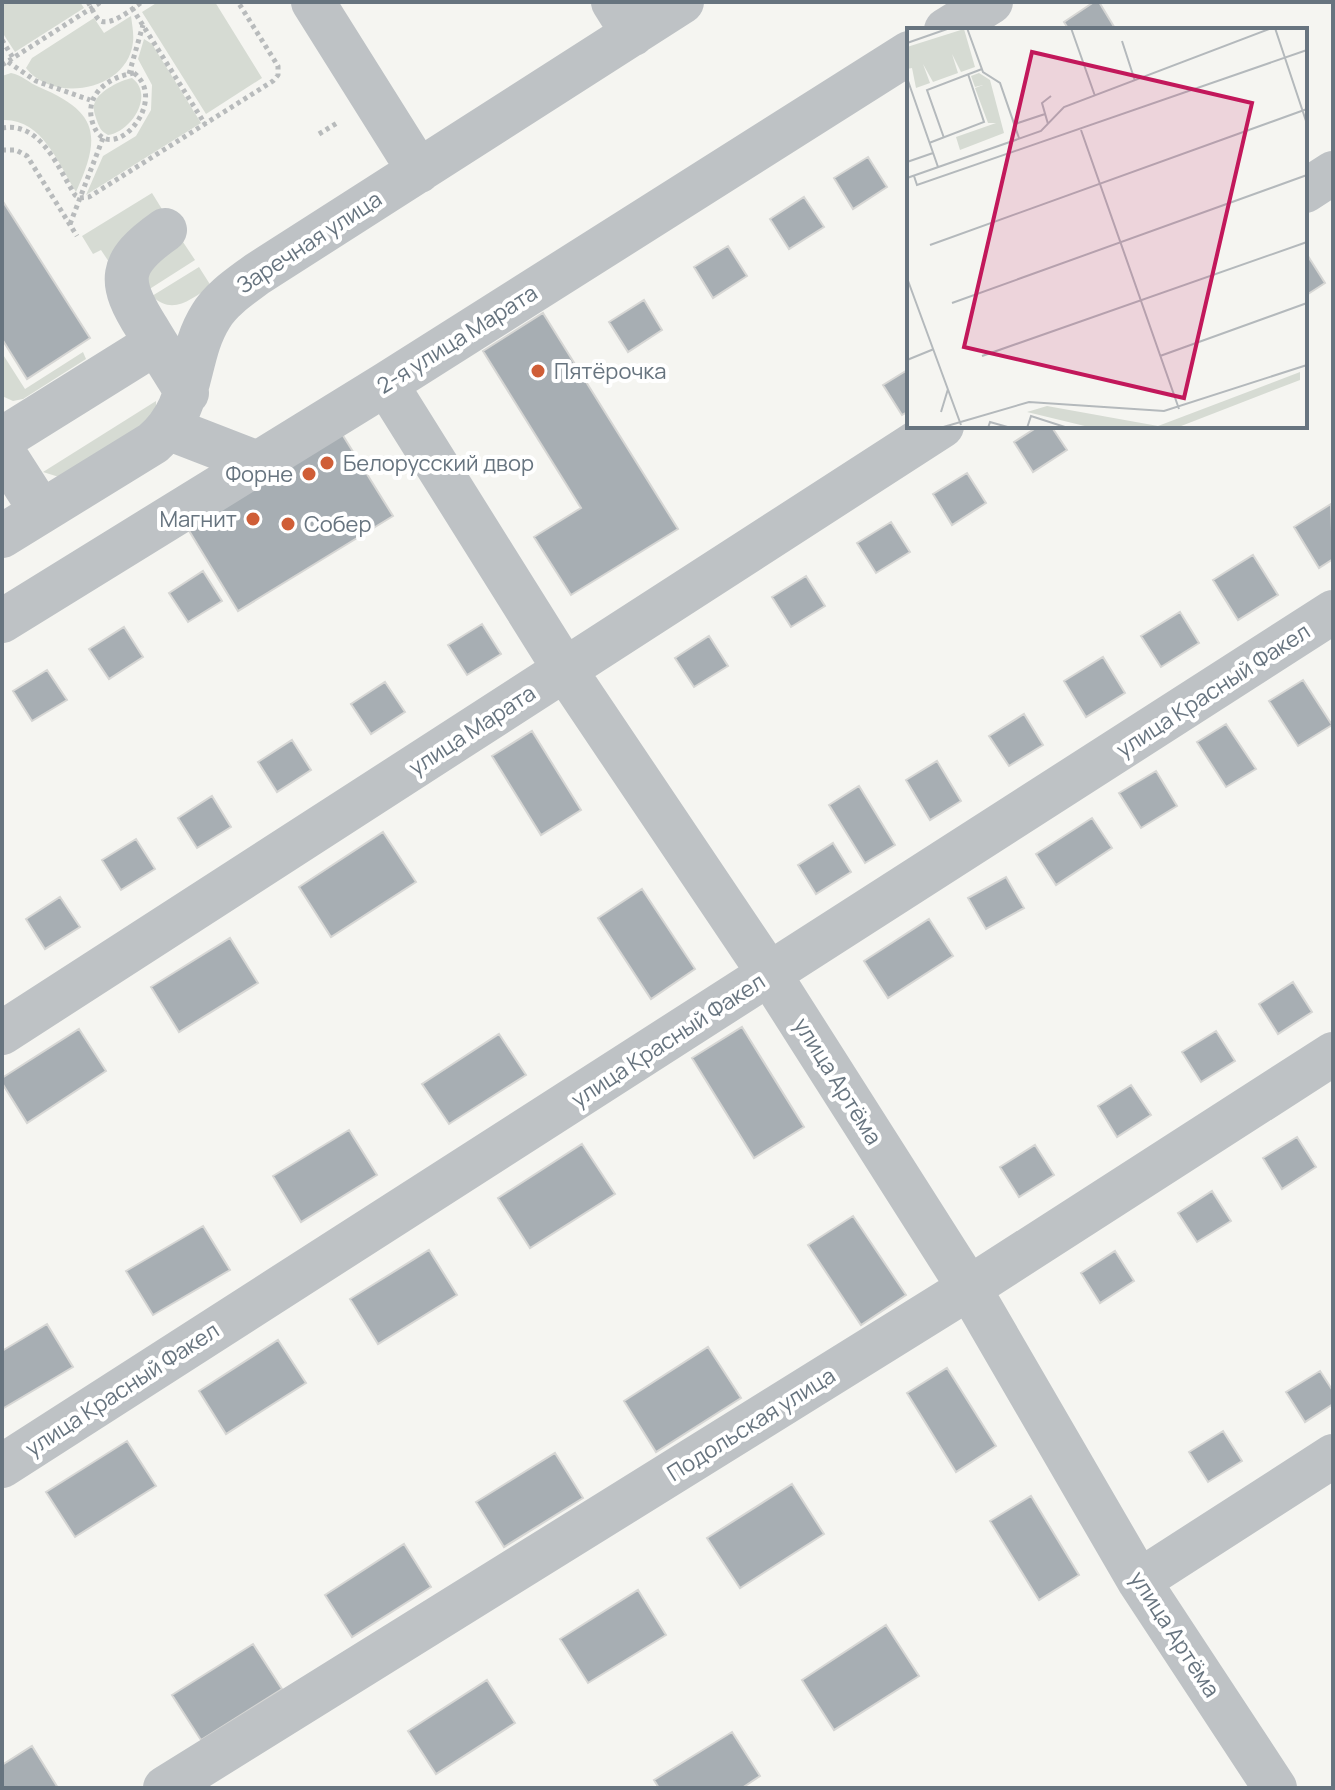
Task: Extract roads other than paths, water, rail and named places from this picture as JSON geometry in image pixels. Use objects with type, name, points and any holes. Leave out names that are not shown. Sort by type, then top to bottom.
[{"type":"street","points":[[313,2],[419,171]]},
{"type":"street","name":"Заречная улица","points":[[178,411],[211,315],[229,295],[419,171],[623,18],[682,2]]},
{"type":"street","points":[[949,28],[991,2]]},
{"type":"street","name":"2-я улица Марата","points":[[2,621],[386,384],[907,54]]},
{"type":"street","points":[[1307,190],[1333,173]]},
{"type":"street","points":[[165,230],[142,247],[131,263],[126,280],[129,300],[156,343],[178,411],[258,463]]},
{"type":"street","points":[[2,439],[156,343]]},
{"type":"street","name":"улица Артёма","points":[[386,384],[565,670],[770,975],[969,1288],[1139,1581],[1275,1788]]},
{"type":"street","points":[[2,536],[153,443],[178,411]]},
{"type":"street","name":"улица Марата","points":[[2,1033],[939,428]]},
{"type":"street","points":[[2,450],[41,511]]},
{"type":"street","name":"улица Красный Факел","points":[[2,1466],[1333,612]]},
{"type":"street","name":"Подольская улица","points":[[165,1788],[969,1288],[1333,1054]]},
{"type":"street","points":[[1139,1581],[1333,1456]]},
{"type":"place","name":"Пятёрочка","points":[[538,371]]},
{"type":"place","name":"Белорусский двор","points":[[327,463]]},
{"type":"place","name":"Форне","points":[[309,474]]},
{"type":"place","name":"Магнит","points":[[253,519]]},
{"type":"place","name":"Собер","points":[[288,524]]}]
